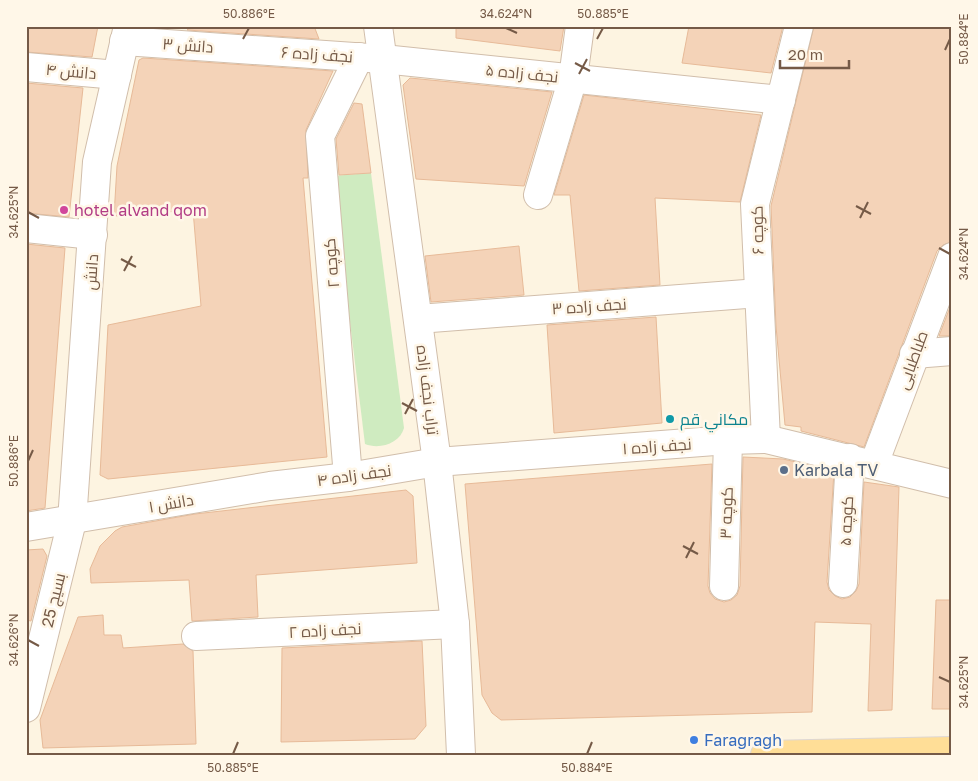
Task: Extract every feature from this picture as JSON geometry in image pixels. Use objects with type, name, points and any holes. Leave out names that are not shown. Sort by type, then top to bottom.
[{"type":"main road","points":[[765,755],[952,751]]},
{"type":"street","name":"تراب نجف زاده","points":[[378,26],[371,58],[418,319],[437,462],[454,624],[461,755]]},
{"type":"street","points":[[538,195],[573,78],[580,26]]},
{"type":"street","name":"کوچه ۶","points":[[766,439],[755,204],[799,26]]},
{"type":"street","name":"دانش ۳","points":[[126,33],[252,50]]},
{"type":"street","name":"دانش","points":[[72,521],[97,162],[126,33]]},
{"type":"street","name":"نجف زاده ۶","points":[[252,50],[371,58]]},
{"type":"street","name":"نجف زاده ۵","points":[[371,58],[781,100]]},
{"type":"street","name":"کوچه ۲","points":[[348,476],[320,136],[371,58]]},
{"type":"street","name":"دانش ۴","points":[[26,67],[117,75]]},
{"type":"street","points":[[26,228],[93,235]]},
{"type":"street","name":"طباطبایی","points":[[862,461],[914,354],[952,257]]},
{"type":"street","name":"نجف زاده ۳","points":[[418,319],[759,293]]},
{"type":"street","points":[[914,354],[952,352]]},
{"type":"street","name":"نجف زاده ۱","points":[[437,462],[728,440],[766,439],[952,484]]},
{"type":"street","name":"کوچه ۳","points":[[724,586],[728,440]]},
{"type":"street","name":"کوچه ۵","points":[[843,583],[862,461]]},
{"type":"street","name":"نجف زاده ۴","points":[[270,486],[437,462]]},
{"type":"street","name":"دانش ۱","points":[[26,527],[72,521],[270,486]]},
{"type":"street","name":"بسیج 25","points":[[26,708],[72,521]]},
{"type":"street","name":"نجف زاده ۲","points":[[196,636],[454,624]]},
{"type":"green space","points":[[371,173],[404,428],[398,438],[383,446],[365,444],[332,176]]},
{"type":"building","points":[[26,26],[98,26],[92,57],[26,52]]},
{"type":"building","points":[[192,26],[314,26],[319,39],[187,30]]},
{"type":"building","points":[[456,26],[564,26],[560,51],[456,38]]},
{"type":"building","points":[[689,26],[783,26],[771,73],[682,63]]},
{"type":"building","points":[[814,26],[952,26],[952,242],[943,245],[937,251],[864,447],[801,431],[801,427],[785,425],[776,326],[771,206]]},
{"type":"building","points":[[143,58],[333,71],[306,130],[308,178],[303,178],[327,457],[108,479],[100,475],[108,325],[201,306],[193,210],[114,216],[117,166],[139,60]]},
{"type":"building","points":[[410,78],[552,92],[524,186],[416,179],[403,85]]},
{"type":"building","points":[[26,83],[83,88],[69,217],[26,213]]},
{"type":"building","points":[[584,95],[761,115],[740,202],[655,198],[660,285],[579,291],[570,195],[554,195]]},
{"type":"building","points":[[354,103],[362,104],[371,173],[339,175],[336,139]]},
{"type":"building","points":[[26,244],[65,248],[45,508],[26,511]]},
{"type":"building","points":[[519,246],[524,295],[431,302],[425,256]]},
{"type":"building","points":[[952,302],[952,336],[939,336]]},
{"type":"building","points":[[656,317],[662,423],[554,433],[547,325]]},
{"type":"building","points":[[743,457],[783,459],[834,471],[827,582],[829,590],[835,596],[842,599],[850,597],[856,591],[859,584],[864,482],[899,487],[892,710],[868,711],[871,624],[815,622],[812,712],[501,720],[492,713],[482,695],[465,484],[712,464],[708,586],[710,593],[715,599],[724,602],[731,600],[737,595],[740,586]]},
{"type":"building","points":[[406,490],[413,496],[417,563],[256,575],[258,617],[192,621],[189,580],[91,583],[90,569],[100,546],[115,531],[122,527],[195,514]]},
{"type":"building","points":[[43,549],[47,556],[31,621],[26,620],[26,550]]},
{"type":"building","points":[[936,600],[952,600],[952,709],[932,709]]},
{"type":"building","points":[[103,615],[104,635],[121,635],[123,648],[183,644],[193,651],[196,744],[43,748],[40,720],[78,617]]},
{"type":"building","points":[[422,641],[426,726],[415,739],[281,742],[282,648]]},
{"type":"place","name":"hotel alvand qom","points":[[64,210]]},
{"type":"place","name":"مكاني قم","points":[[670,419]]},
{"type":"place","name":"Karbala TV","points":[[784,470]]},
{"type":"place","name":"Faragragh","points":[[694,740]]}]
